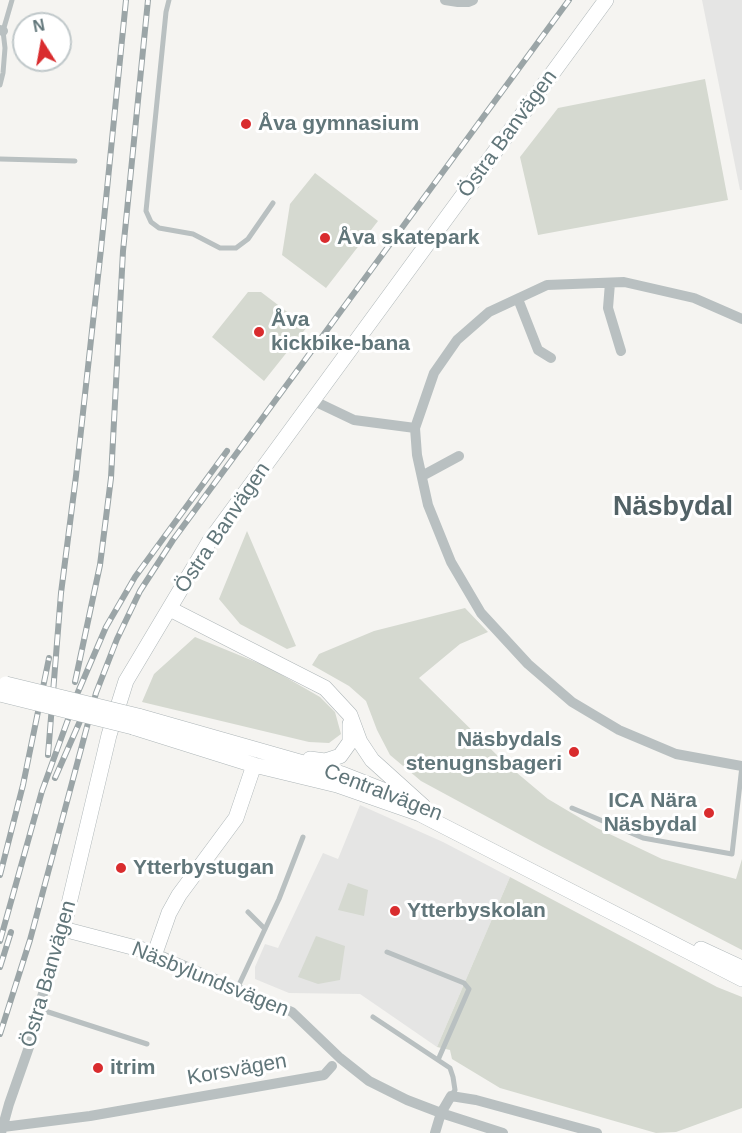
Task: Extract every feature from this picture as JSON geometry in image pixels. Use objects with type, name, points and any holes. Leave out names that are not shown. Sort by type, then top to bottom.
[{"type":"street","points":[[445,0],[458,2],[473,0]]},
{"type":"street","name":"Östra Banvägen","points":[[2,1130],[42,1010],[41,1000],[63,929],[109,735],[126,681],[209,542],[606,0]]},
{"type":"street","points":[[742,319],[694,298],[624,282],[547,285],[489,312],[457,340],[434,373],[415,428],[428,506],[451,562],[481,613],[528,664],[572,702],[619,730],[676,754],[742,766]]},
{"type":"street","points":[[610,283],[608,308],[621,351]]},
{"type":"street","points":[[518,298],[538,350],[551,358]]},
{"type":"street","points":[[312,400],[354,420],[415,428]]},
{"type":"street","points":[[422,477],[459,456]]},
{"type":"street","points":[[170,609],[325,688],[350,715],[360,742],[372,760],[423,806]]},
{"type":"street","name":"Centralvägen","points":[[2,689],[135,722],[258,759],[420,814],[742,979]]},
{"type":"street","points":[[155,953],[169,913],[179,895],[236,818],[258,759],[325,760],[340,756],[350,742],[350,715]]},
{"type":"street","name":"Centralvägen","points":[[258,759],[342,774],[423,806],[534,861],[625,912],[742,968]]},
{"type":"street","name":"Näsbylundsvägen","points":[[63,929],[155,953],[292,1012],[340,1058],[369,1081],[407,1100],[503,1133]]},
{"type":"street","name":"Korsvägen","points":[[2,1130],[324,1075],[332,1066]]},
{"type":"street","points":[[435,1133],[441,1113],[451,1096],[476,1100],[597,1133]]},
{"type":"lane","points":[[0,85],[5,48],[2,30],[12,0]]},
{"type":"lane","points":[[169,0],[165,12],[146,211],[152,222],[159,228],[194,234],[220,248],[236,248],[248,239],[273,203]]},
{"type":"lane","points":[[0,159],[75,161]]},
{"type":"lane","points":[[572,808],[643,838],[732,854],[742,766]]},
{"type":"lane","points":[[237,989],[279,899],[303,837]]},
{"type":"lane","points":[[248,912],[265,930]]},
{"type":"lane","points":[[387,952],[464,983],[469,988],[438,1060]]},
{"type":"lane","points":[[42,1010],[147,1044]]},
{"type":"lane","points":[[373,1017],[450,1068],[454,1090],[451,1096]]},
{"type":"shaded area","points":[[702,0],[742,0],[742,190],[740,190]]},
{"type":"shaded area","points":[[705,79],[728,200],[538,235],[520,157],[558,108]]},
{"type":"shaded area","name":"Åva skatepark","points":[[315,173],[378,221],[326,288],[282,255],[290,204]]},
{"type":"shaded area","name":"Åva kickbike-bana","points":[[248,292],[261,292],[307,327],[264,381],[212,337]]},
{"type":"shaded area","points":[[247,531],[296,646],[287,649],[240,624],[219,599]]},
{"type":"shaded area","points":[[465,608],[488,632],[460,644],[419,678],[504,762],[548,799],[597,828],[662,859],[736,879],[742,859],[742,950],[421,781],[390,755],[366,701],[349,686],[312,665],[319,654],[374,631]]},
{"type":"shaded area","points":[[195,637],[268,667],[320,697],[335,712],[341,734],[329,743],[309,742],[142,702],[154,674]]},
{"type":"shaded area","name":"Ytterbyskolan","points":[[360,805],[443,842],[510,877],[437,1047],[360,994],[289,993],[255,979],[255,967],[265,944],[278,948],[323,853],[338,859]]},
{"type":"shaded area","points":[[510,877],[717,987],[742,997],[742,1108],[676,1132],[656,1133],[500,1088],[452,1059],[450,1050],[437,1047]]},
{"type":"shaded area","points":[[348,883],[368,890],[364,916],[338,910]]},
{"type":"shaded area","points":[[316,936],[345,946],[340,980],[318,984],[298,977]]},
{"type":"railway","points":[[48,755],[61,593],[101,249],[126,0]]},
{"type":"railway","points":[[75,682],[100,565],[111,478],[123,251],[148,0]]},
{"type":"railway","points":[[0,1034],[30,940],[96,693],[117,639],[140,591],[173,540],[569,0]]},
{"type":"railway","points":[[0,941],[42,791],[78,692],[106,627],[135,577],[227,451]]},
{"type":"railway","points":[[0,875],[23,785],[49,658]]},
{"type":"railway","points":[[55,778],[84,712]]},
{"type":"railway","points":[[0,967],[11,932]]},
{"type":"place","name":"Åva gymnasium","points":[[246,124]]},
{"type":"place","name":"Åva skatepark","points":[[325,238]]},
{"type":"place","name":"Åva kickbike-bana","points":[[259,332]]},
{"type":"place","name":"Näsbydals stenugnsbageri","points":[[574,752]]},
{"type":"place","name":"ICA Nära Näsbydal","points":[[709,813]]},
{"type":"place","name":"Ytterbystugan","points":[[121,868]]},
{"type":"place","name":"Ytterbyskolan","points":[[395,911]]},
{"type":"place","name":"itrim","points":[[98,1068]]},
{"type":"district","name":"Näsbydal","points":[[673,508]]}]
